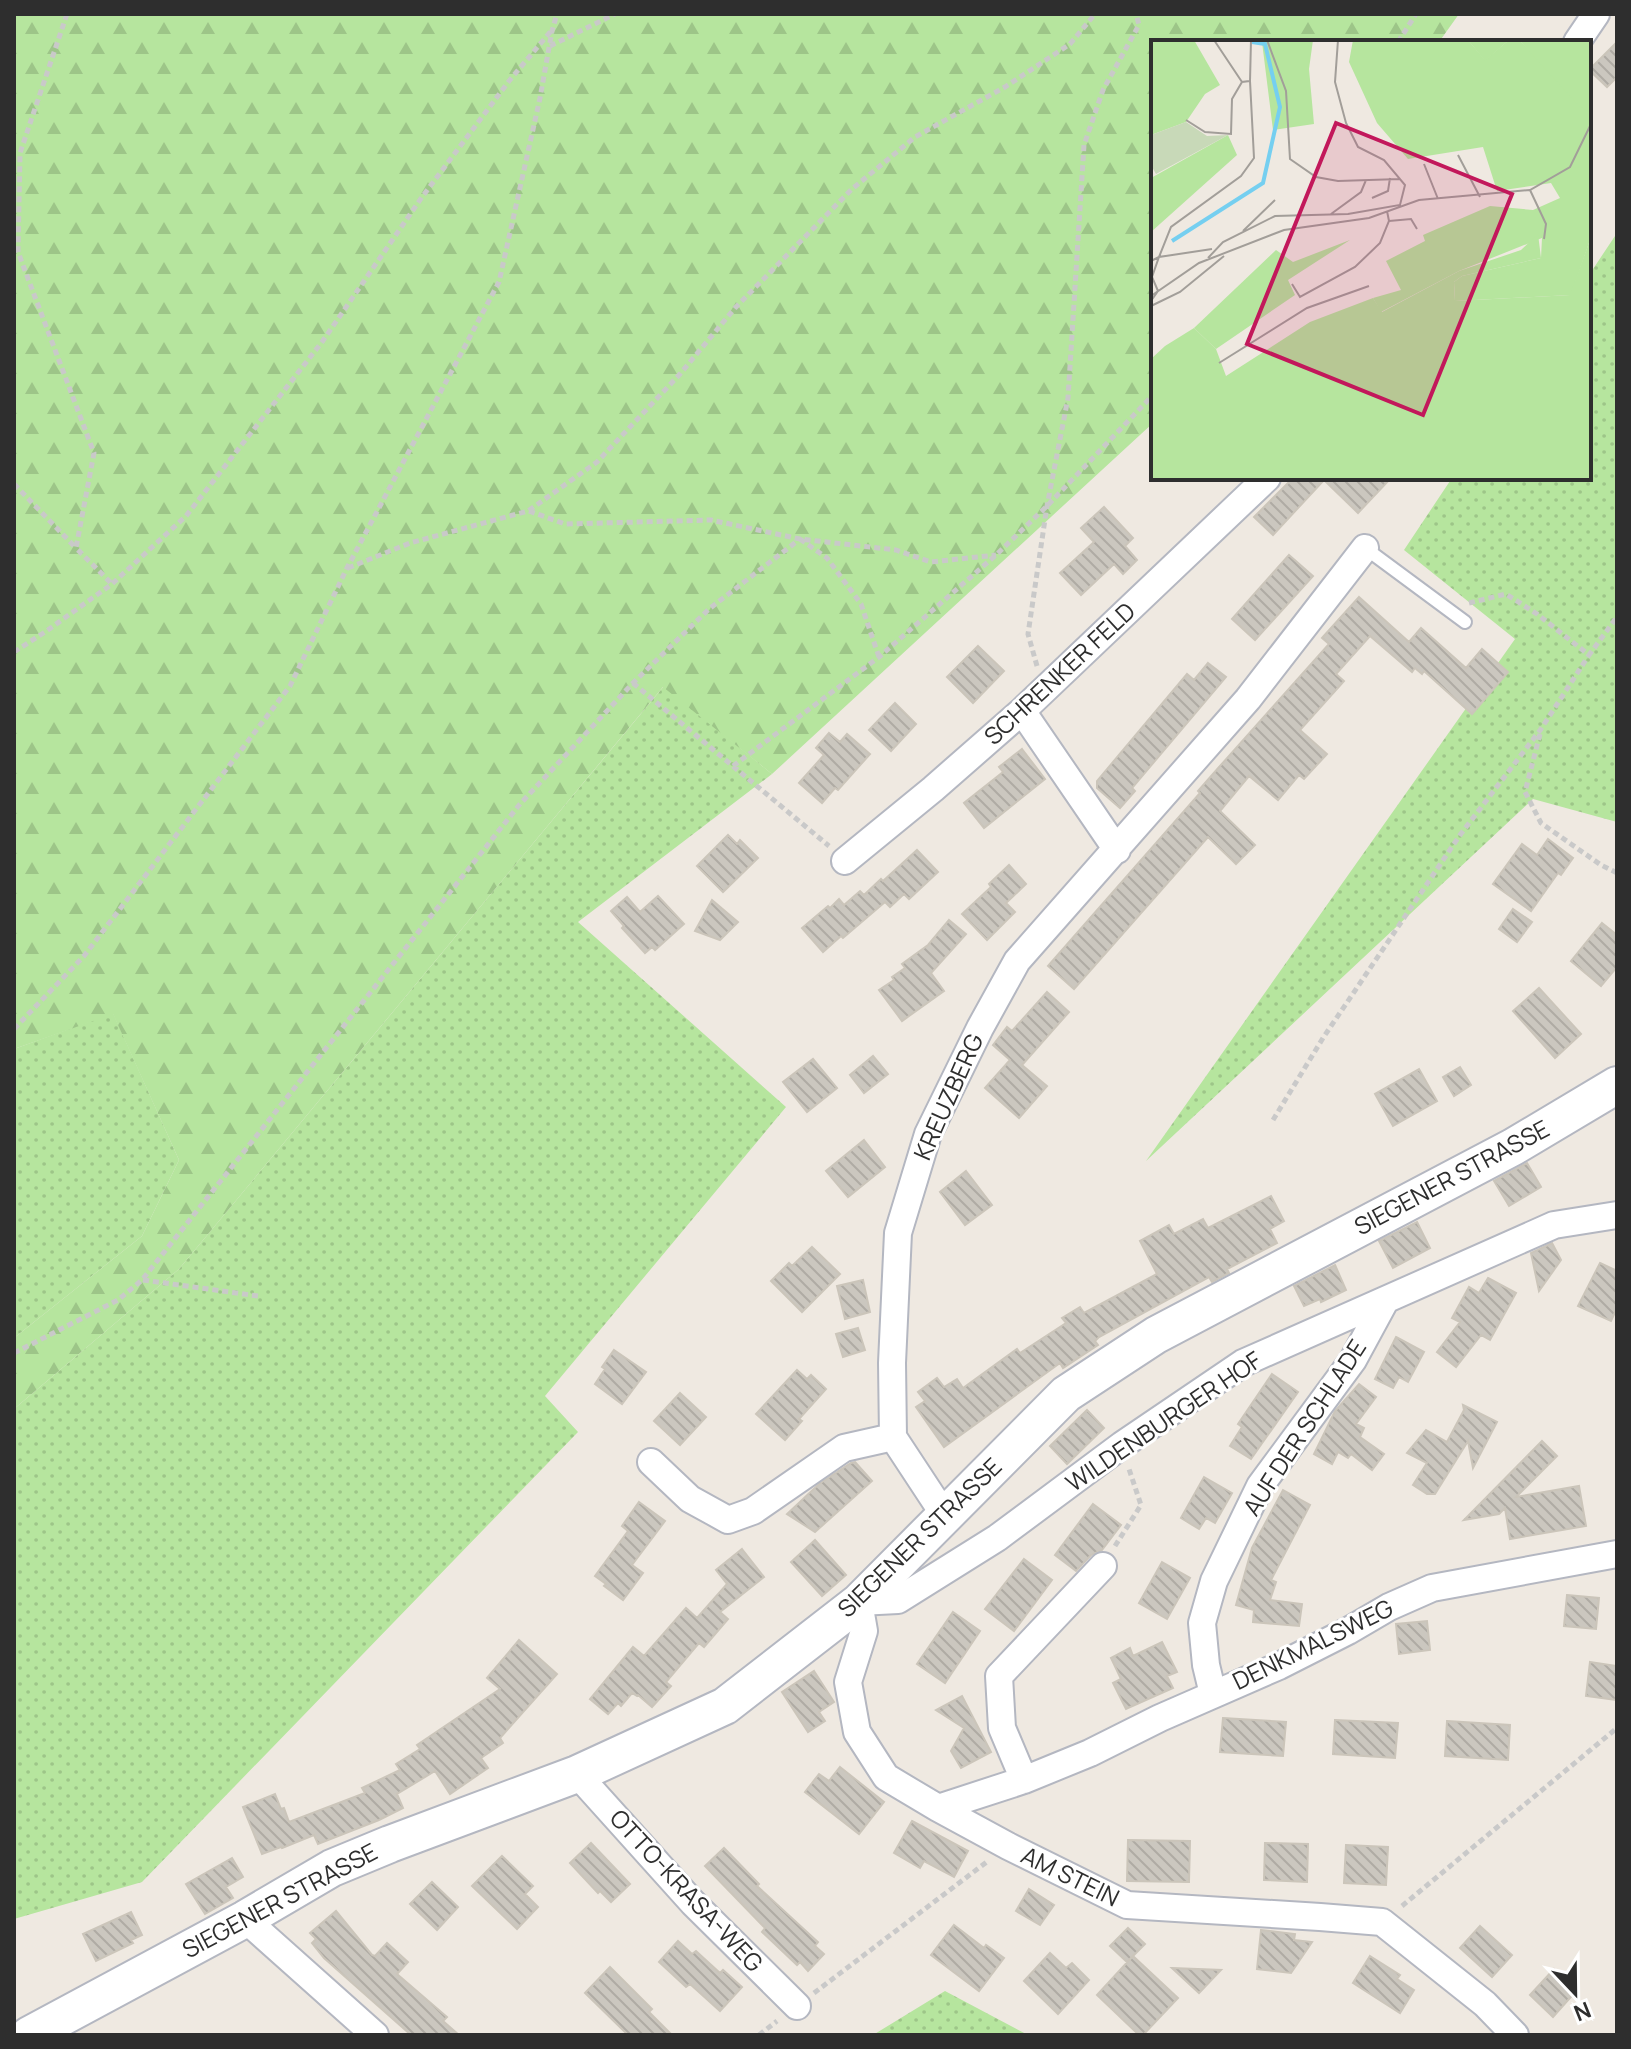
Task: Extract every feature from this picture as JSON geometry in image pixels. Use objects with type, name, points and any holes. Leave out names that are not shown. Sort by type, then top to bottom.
[{"type":"main road","name":"SIEGENER STRASSE","points":[[29,2035],[245,1919],[332,1868],[577,1774],[725,1706],[859,1602],[1066,1394],[1156,1335],[1513,1147],[1617,1085]]},
{"type":"street","points":[[1578,40],[1596,14]]},
{"type":"street","name":"SCHRENKER FELD","points":[[837,854],[933,789],[1022,711],[1265,480]]},
{"type":"street","name":"KREUZBERG","points":[[893,1437],[892,1363],[898,1233],[928,1134],[980,1028],[1017,961],[1248,699],[1365,548]]},
{"type":"street","points":[[1022,711],[1117,850]]},
{"type":"street","name":"WILDENBURGER HOF","points":[[859,1602],[898,1600],[997,1538],[1122,1445],[1243,1363],[1554,1225],[1617,1215]]},
{"type":"street","name":"AUF DER SCHLADE","points":[[1213,1694],[1206,1665],[1202,1623],[1214,1581],[1260,1486],[1353,1360],[1385,1301]]},
{"type":"street","points":[[651,1462],[690,1499],[728,1520],[753,1511],[844,1448],[893,1437],[945,1516]]},
{"type":"street","name":"DENKMALSWEG","points":[[938,1808],[1024,1780],[1090,1753],[1279,1666],[1389,1607],[1432,1588],[1617,1554]]},
{"type":"street","points":[[1024,1780],[1002,1728],[999,1676],[1103,1566]]},
{"type":"street","name":"AM STEIN","points":[[859,1602],[864,1631],[848,1682],[857,1732],[886,1777],[1008,1846],[1127,1905],[1382,1922]]},
{"type":"street","name":"OTTO-KRASA-WEG","points":[[577,1774],[693,1903],[797,2006]]},
{"type":"street","points":[[245,1919],[375,2035]]},
{"type":"street","points":[[1382,1922],[1485,2004],[1515,2035]]},
{"type":"lane","points":[[1365,548],[1465,622]]},
{"type":"path","points":[[67,14],[20,153],[18,252],[94,453],[76,548]]},
{"type":"path","points":[[550,46],[615,14]]},
{"type":"path","points":[[347,568],[410,543],[528,511],[597,462],[680,374],[735,308],[852,189],[915,137],[1005,87],[1070,44],[1095,14]]},
{"type":"path","points":[[1044,690],[1028,634],[1047,506],[1068,398],[1084,145],[1103,90],[1139,25],[1136,14]]},
{"type":"path","points":[[1399,40],[1416,14]]},
{"type":"path","points":[[14,1029],[84,956],[290,686],[347,568],[499,282],[555,15]]},
{"type":"path","points":[[14,652],[112,584],[186,516],[322,342],[422,197],[509,81],[552,31]]},
{"type":"path","points":[[733,766],[879,657],[996,555],[1151,397]]},
{"type":"path","points":[[14,484],[112,584]]},
{"type":"path","points":[[528,511],[565,524],[711,520],[800,539],[896,550],[931,562],[996,555]]},
{"type":"path","points":[[800,539],[827,558],[861,604],[879,657]]},
{"type":"path","points":[[14,1353],[118,1300],[142,1280],[520,804],[633,683],[709,609],[800,539]]},
{"type":"path","points":[[1448,609],[1506,594],[1589,655]]},
{"type":"path","points":[[1273,1120],[1323,1038],[1451,848],[1541,729],[1617,617]]},
{"type":"path","points":[[633,683],[837,854]]},
{"type":"path","points":[[1541,729],[1525,792],[1541,823],[1617,873]]},
{"type":"path","points":[[142,1280],[258,1296]]},
{"type":"path","points":[[1103,1566],[1141,1505],[1122,1445]]},
{"type":"path","points":[[1382,1922],[1617,1728]]},
{"type":"path","points":[[797,2006],[1008,1846]]},
{"type":"green space","points":[[14,14],[1459,14],[1440,40],[1151,40],[1151,425],[772,774],[663,687],[179,1269],[14,1409],[14,1338],[142,1236],[179,1160],[113,1014],[14,1049]]},
{"type":"green space","points":[[1617,233],[1617,822],[1533,799],[1146,1161],[1515,639],[1404,550],[1451,480],[1591,480],[1591,272]]},
{"type":"green space","points":[[664,686],[772,774],[578,922],[786,1107],[545,1396],[578,1432],[142,1882],[14,1919],[14,1409],[179,1269]]},
{"type":"green space","points":[[113,1013],[179,1160],[142,1236],[14,1338],[14,1049]]},
{"type":"green space","points":[[945,1991],[1028,2035],[873,2035]]},
{"type":"building","points":[[1617,42],[1617,77],[1607,87],[1591,72],[1591,68]]},
{"type":"building","points":[[1291,480],[1324,480],[1273,535],[1254,517]]},
{"type":"building","points":[[1324,480],[1389,480],[1358,513]]},
{"type":"building","points":[[1104,507],[1133,538],[1125,546],[1137,560],[1123,574],[1114,564],[1081,595],[1060,573],[1094,542],[1081,528]]},
{"type":"building","points":[[1289,555],[1313,576],[1255,640],[1232,619]]},
{"type":"building","points":[[1359,597],[1409,642],[1421,628],[1466,668],[1482,649],[1508,672],[1472,714],[1424,671],[1422,674],[1415,668],[1412,672],[1370,636],[1336,674],[1344,681],[1300,730],[1327,754],[1304,779],[1299,775],[1278,800],[1249,776],[1220,811],[1255,845],[1236,864],[1208,837],[1074,989],[1048,966],[1329,644],[1322,638]]},
{"type":"building","points":[[978,646],[1004,671],[973,703],[947,677]]},
{"type":"building","points":[[1208,663],[1226,677],[1132,788],[1135,791],[1120,808],[1097,788],[1097,781],[1187,674],[1194,680]]},
{"type":"building","points":[[895,703],[916,724],[891,751],[869,730]]},
{"type":"building","points":[[829,733],[840,742],[847,734],[870,754],[822,803],[799,783],[824,755],[816,748]]},
{"type":"building","points":[[1022,749],[1045,779],[984,828],[964,803],[1003,772],[999,767]]},
{"type":"building","points":[[728,835],[737,844],[740,840],[758,858],[723,892],[697,866]]},
{"type":"building","points":[[1548,839],[1573,858],[1561,875],[1558,873],[1531,911],[1493,884],[1522,844],[1537,855]]},
{"type":"building","points":[[917,850],[938,872],[909,899],[904,894],[890,907],[885,902],[823,952],[802,928],[839,899],[844,905],[860,891],[864,895]]},
{"type":"building","points":[[1009,865],[1026,884],[1006,903],[1015,912],[987,940],[962,914]]},
{"type":"building","points":[[658,896],[684,924],[655,950],[652,947],[645,953],[611,911],[627,897],[640,912]]},
{"type":"building","points":[[712,900],[738,922],[720,940],[695,931]]},
{"type":"building","points":[[1513,909],[1532,922],[1517,942],[1499,929]]},
{"type":"building","points":[[949,920],[966,934],[931,973],[944,991],[902,1021],[879,990],[894,980],[892,977],[905,968],[902,964],[928,945]]},
{"type":"building","points":[[1602,923],[1617,935],[1617,967],[1601,986],[1571,961]]},
{"type":"building","points":[[1539,988],[1581,1034],[1555,1058],[1513,1011]]},
{"type":"building","points":[[1047,992],[1069,1012],[1022,1065],[1047,1086],[1019,1118],[985,1088],[1010,1060],[993,1045],[1007,1027],[1012,1031]]},
{"type":"building","points":[[873,1056],[888,1074],[864,1093],[850,1075]]},
{"type":"building","points":[[813,1059],[837,1088],[807,1112],[783,1082]]},
{"type":"building","points":[[1460,1067],[1471,1085],[1454,1096],[1443,1077]]},
{"type":"building","points":[[1419,1069],[1437,1101],[1393,1126],[1375,1094]]},
{"type":"building","points":[[864,1140],[885,1167],[848,1197],[826,1171]]},
{"type":"building","points":[[1527,1163],[1541,1187],[1509,1206],[1494,1181]]},
{"type":"building","points":[[966,1171],[992,1205],[965,1225],[940,1192]]},
{"type":"building","points":[[1271,1196],[1284,1221],[1270,1229],[1277,1243],[1227,1269],[1229,1273],[1212,1282],[1209,1277],[1099,1337],[1095,1341],[1098,1345],[1063,1368],[1060,1363],[944,1447],[916,1407],[925,1401],[918,1392],[937,1378],[944,1387],[957,1379],[963,1388],[1017,1349],[1020,1353],[1066,1323],[1062,1318],[1080,1307],[1084,1313],[1157,1274],[1140,1241],[1169,1225],[1174,1234],[1203,1219],[1208,1228]]},
{"type":"building","points":[[1417,1222],[1430,1248],[1393,1268],[1379,1241]]},
{"type":"building","points":[[1552,1243],[1561,1260],[1539,1291],[1531,1253]]},
{"type":"building","points":[[812,1247],[840,1274],[802,1312],[771,1281]]},
{"type":"building","points":[[1600,1263],[1617,1271],[1617,1308],[1611,1321],[1578,1306]]},
{"type":"building","points":[[1335,1265],[1346,1290],[1304,1306],[1294,1286]]},
{"type":"building","points":[[1488,1278],[1516,1293],[1490,1340],[1481,1335],[1456,1367],[1437,1352],[1460,1322],[1452,1318],[1469,1287],[1479,1293]]},
{"type":"building","points":[[863,1280],[870,1312],[845,1319],[837,1286]]},
{"type":"building","points":[[858,1328],[865,1350],[843,1357],[836,1334]]},
{"type":"building","points":[[1396,1337],[1424,1352],[1408,1382],[1399,1377],[1393,1388],[1375,1379]]},
{"type":"building","points":[[614,1350],[646,1372],[622,1404],[595,1384]]},
{"type":"building","points":[[797,1370],[807,1379],[811,1375],[826,1389],[785,1440],[756,1414]]},
{"type":"building","points":[[1272,1374],[1298,1392],[1251,1459],[1230,1446],[1242,1427],[1238,1424]]},
{"type":"building","points":[[1359,1384],[1376,1397],[1356,1424],[1364,1428],[1360,1437],[1384,1454],[1372,1470],[1351,1454],[1348,1458],[1338,1452],[1332,1464],[1314,1454],[1335,1411]]},
{"type":"building","points":[[680,1393],[706,1417],[680,1445],[654,1421]]},
{"type":"building","points":[[1463,1405],[1497,1422],[1473,1468],[1468,1441],[1435,1494],[1427,1494],[1413,1485],[1427,1463],[1407,1453],[1426,1430],[1447,1442],[1464,1410]]},
{"type":"building","points":[[1087,1410],[1104,1428],[1067,1464],[1050,1446]]},
{"type":"building","points":[[1542,1441],[1557,1456],[1516,1497],[1579,1486],[1586,1526],[1510,1539],[1505,1508],[1499,1514],[1464,1520]]},
{"type":"building","points":[[855,1462],[872,1481],[815,1532],[787,1514],[819,1484]]},
{"type":"building","points":[[1204,1477],[1232,1493],[1215,1523],[1206,1518],[1199,1529],[1181,1518]]},
{"type":"building","points":[[1283,1490],[1310,1505],[1271,1580],[1276,1582],[1270,1600],[1302,1604],[1299,1626],[1253,1622],[1254,1610],[1236,1605],[1252,1548]]},
{"type":"building","points":[[639,1502],[665,1521],[632,1565],[643,1573],[623,1600],[595,1576],[628,1531],[622,1526]]},
{"type":"building","points":[[1093,1504],[1121,1525],[1102,1550],[1091,1555],[1076,1571],[1055,1555]]},
{"type":"building","points":[[815,1540],[846,1575],[822,1596],[791,1562]]},
{"type":"building","points":[[742,1549],[764,1577],[720,1612],[728,1619],[704,1647],[699,1643],[666,1682],[671,1686],[652,1707],[632,1693],[621,1706],[618,1703],[608,1714],[590,1699],[633,1647],[644,1656],[686,1608],[697,1618],[727,1584],[716,1570]]},
{"type":"building","points":[[1024,1559],[1052,1580],[1014,1631],[985,1609]]},
{"type":"building","points":[[1162,1562],[1190,1578],[1167,1619],[1139,1603]]},
{"type":"building","points":[[1567,1595],[1599,1598],[1596,1629],[1564,1626]]},
{"type":"building","points":[[953,1612],[980,1631],[945,1683],[917,1664]]},
{"type":"building","points":[[1427,1621],[1430,1650],[1399,1654],[1396,1624]]},
{"type":"building","points":[[519,1640],[557,1674],[500,1738],[503,1743],[481,1758],[488,1768],[450,1794],[435,1771],[397,1794],[403,1808],[379,1820],[318,1844],[314,1835],[262,1854],[243,1807],[275,1794],[289,1822],[365,1793],[362,1788],[400,1770],[396,1764],[420,1749],[417,1745],[500,1689],[487,1678]]},
{"type":"building","points":[[1162,1642],[1177,1672],[1167,1676],[1173,1688],[1126,1709],[1113,1683],[1121,1679],[1111,1658],[1130,1648],[1133,1656]]},
{"type":"building","points":[[1590,1662],[1617,1666],[1617,1700],[1586,1696]]},
{"type":"building","points":[[814,1671],[834,1702],[819,1712],[825,1721],[808,1732],[782,1692]]},
{"type":"building","points":[[962,1696],[991,1752],[961,1768],[951,1751],[964,1728],[936,1710]]},
{"type":"building","points":[[1223,1718],[1286,1722],[1283,1756],[1220,1752]]},
{"type":"building","points":[[1335,1720],[1398,1723],[1395,1758],[1333,1754]]},
{"type":"building","points":[[1447,1721],[1510,1725],[1508,1760],[1445,1756]]},
{"type":"building","points":[[840,1767],[884,1802],[859,1834],[805,1792],[819,1774],[829,1781]]},
{"type":"building","points":[[912,1821],[968,1851],[954,1877],[924,1861],[920,1868],[894,1853]]},
{"type":"building","points":[[1128,1840],[1190,1841],[1189,1882],[1127,1881]]},
{"type":"building","points":[[591,1843],[630,1884],[611,1902],[600,1891],[598,1893],[570,1863]]},
{"type":"building","points":[[1265,1843],[1308,1844],[1307,1882],[1264,1880]]},
{"type":"building","points":[[1346,1845],[1388,1847],[1386,1885],[1344,1883]]},
{"type":"building","points":[[724,1848],[759,1884],[757,1886],[818,1942],[815,1946],[824,1954],[808,1971],[800,1962],[797,1965],[762,1932],[765,1928],[705,1866]]},
{"type":"building","points":[[502,1856],[533,1886],[525,1894],[538,1907],[517,1929],[472,1886]]},
{"type":"building","points":[[232,1858],[243,1877],[226,1887],[233,1898],[205,1914],[186,1884]]},
{"type":"building","points":[[432,1882],[458,1907],[437,1930],[410,1904]]},
{"type":"building","points":[[1029,1889],[1054,1905],[1040,1925],[1016,1911]]},
{"type":"building","points":[[336,1911],[372,1955],[375,1956],[387,1943],[408,1962],[397,1974],[447,2017],[443,2021],[459,2035],[411,2035],[324,1958],[312,1943],[316,1939],[310,1933]]},
{"type":"building","points":[[131,1912],[142,1935],[131,1940],[133,1943],[96,1961],[83,1934]]},
{"type":"building","points":[[954,1925],[984,1948],[986,1945],[1004,1958],[979,1991],[931,1955]]},
{"type":"building","points":[[1480,1926],[1512,1955],[1492,1977],[1460,1948]]},
{"type":"building","points":[[1128,1928],[1145,1944],[1127,1962],[1110,1946]]},
{"type":"building","points":[[1261,1930],[1295,1934],[1294,1940],[1312,1942],[1291,1973],[1257,1969]]},
{"type":"building","points":[[678,1941],[692,1954],[696,1951],[720,1973],[723,1970],[742,1987],[720,2011],[690,1984],[686,1987],[659,1962]]},
{"type":"building","points":[[1050,1953],[1066,1968],[1072,1963],[1089,1980],[1058,2014],[1024,1981]]},
{"type":"building","points":[[1133,1956],[1178,1998],[1143,2035],[1139,2035],[1097,1995]]},
{"type":"building","points":[[1370,1956],[1400,1975],[1397,1979],[1414,1990],[1400,2013],[1353,1983]]},
{"type":"building","points":[[610,1967],[652,2009],[649,2012],[672,2035],[628,2035],[585,1993]]},
{"type":"building","points":[[1172,1968],[1221,1970],[1199,1993]]},
{"type":"building","points":[[1554,1969],[1577,1990],[1553,2017],[1530,1995]]}]
